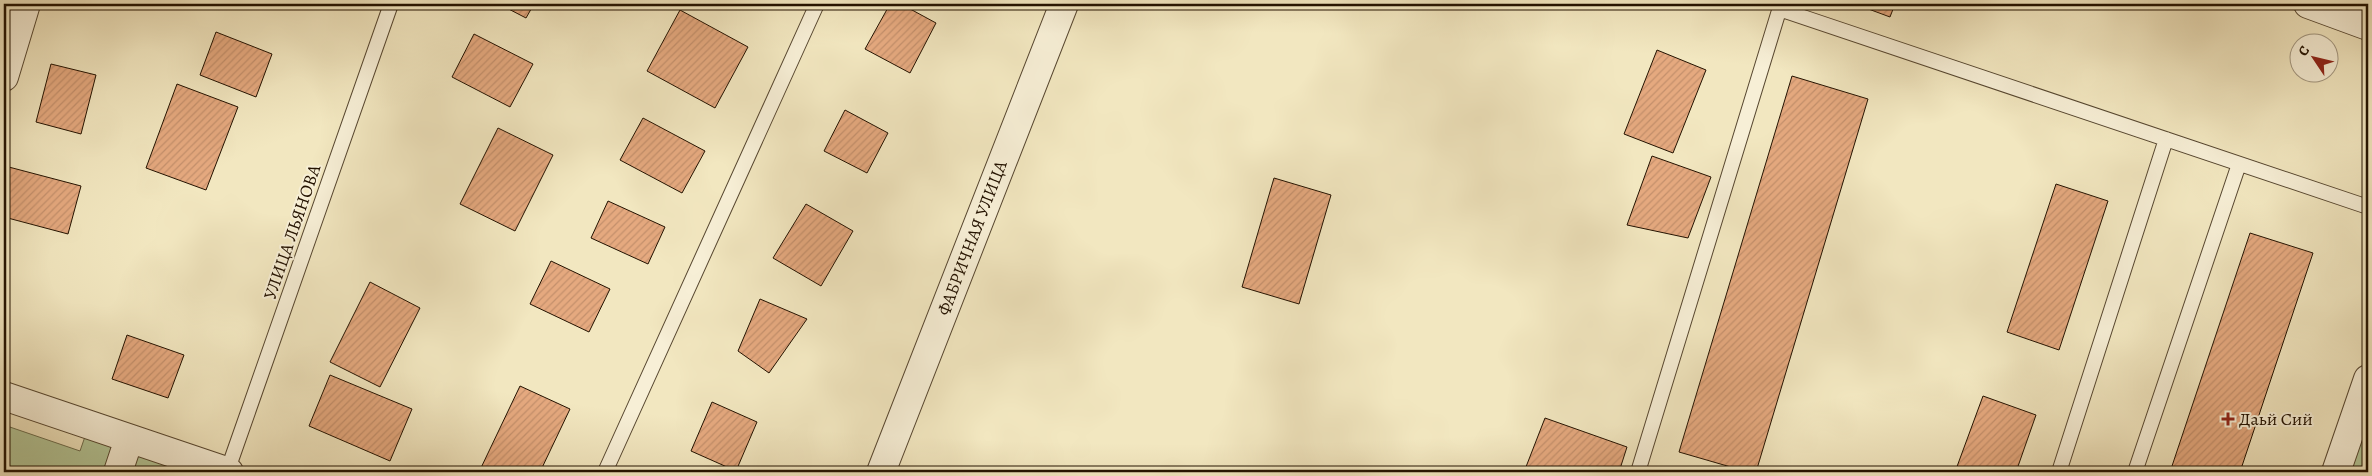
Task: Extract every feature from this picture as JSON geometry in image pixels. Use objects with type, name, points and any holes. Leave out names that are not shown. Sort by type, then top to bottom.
[{"type":"street","points":[[4,77],[26,4]]},
{"type":"street","name":"ФАБРИЧНАЯ УЛИЦА","points":[[881,472],[1064,4]]},
{"type":"street","points":[[2308,4],[2368,26]]},
{"type":"street","points":[[2336,472],[2368,379]]},
{"type":"street","points":[[4,396],[228,472]]},
{"type":"street","points":[[118,472],[129,439]]},
{"type":"lane","name":"УЛИЦА ЛЬЯНОВА","points":[[228,472],[391,4]]},
{"type":"lane","points":[[605,472],[816,4]]},
{"type":"lane","points":[[1638,472],[1780,7],[2368,207]]},
{"type":"lane","points":[[2059,472],[2166,139]]},
{"type":"lane","points":[[2135,472],[2239,164]]},
{"type":"green space","points":[[2368,380],[2368,472],[2336,472]]},
{"type":"green space","points":[[4,425],[80,451],[89,425],[229,472],[4,472]]},
{"type":"building","points":[[499,4],[534,4],[526,18]]},
{"type":"building","points":[[890,4],[901,4],[936,23],[910,73],[865,49]]},
{"type":"building","points":[[1855,4],[1895,4],[1890,17]]},
{"type":"building","points":[[680,10],[748,47],[715,108],[647,71]]},
{"type":"building","points":[[216,32],[272,54],[256,97],[200,75]]},
{"type":"building","points":[[474,34],[533,64],[510,107],[452,77]]},
{"type":"building","points":[[1657,50],[1706,70],[1673,153],[1624,134]]},
{"type":"building","points":[[51,64],[96,75],[81,134],[36,122]]},
{"type":"building","points":[[1792,76],[1868,99],[1756,472],[1748,472],[1679,452]]},
{"type":"building","points":[[177,84],[238,107],[206,190],[146,168]]},
{"type":"building","points":[[845,110],[888,133],[867,173],[824,151]]},
{"type":"building","points":[[643,118],[705,151],[682,193],[620,160]]},
{"type":"building","points":[[498,128],[553,155],[515,231],[460,204]]},
{"type":"building","points":[[1652,156],[1711,177],[1688,238],[1627,225]]},
{"type":"building","points":[[5,166],[81,186],[68,234],[4,217]]},
{"type":"building","points":[[1274,178],[1331,195],[1299,304],[1242,287]]},
{"type":"building","points":[[2056,184],[2108,201],[2059,350],[2007,332]]},
{"type":"building","points":[[608,201],[665,227],[648,264],[591,238]]},
{"type":"building","points":[[806,204],[853,231],[821,286],[773,258]]},
{"type":"building","points":[[2250,233],[2313,253],[2240,472],[2170,472]]},
{"type":"building","points":[[551,261],[610,289],[589,332],[530,304]]},
{"type":"building","points":[[370,282],[420,308],[380,387],[330,362]]},
{"type":"building","points":[[760,299],[807,319],[769,373],[738,351]]},
{"type":"building","points":[[127,335],[184,355],[168,398],[112,379]]},
{"type":"building","points":[[330,375],[412,409],[390,461],[309,426]]},
{"type":"building","points":[[520,386],[570,409],[540,472],[479,472]]},
{"type":"building","points":[[1983,396],[2036,415],[2016,472],[1955,472]]},
{"type":"building","points":[[712,402],[757,422],[736,471],[691,451]]},
{"type":"building","points":[[1545,418],[1627,447],[1619,472],[1524,472]]},
{"type":"place","name":"Даьй Сий","points":[[2228,419]]}]
